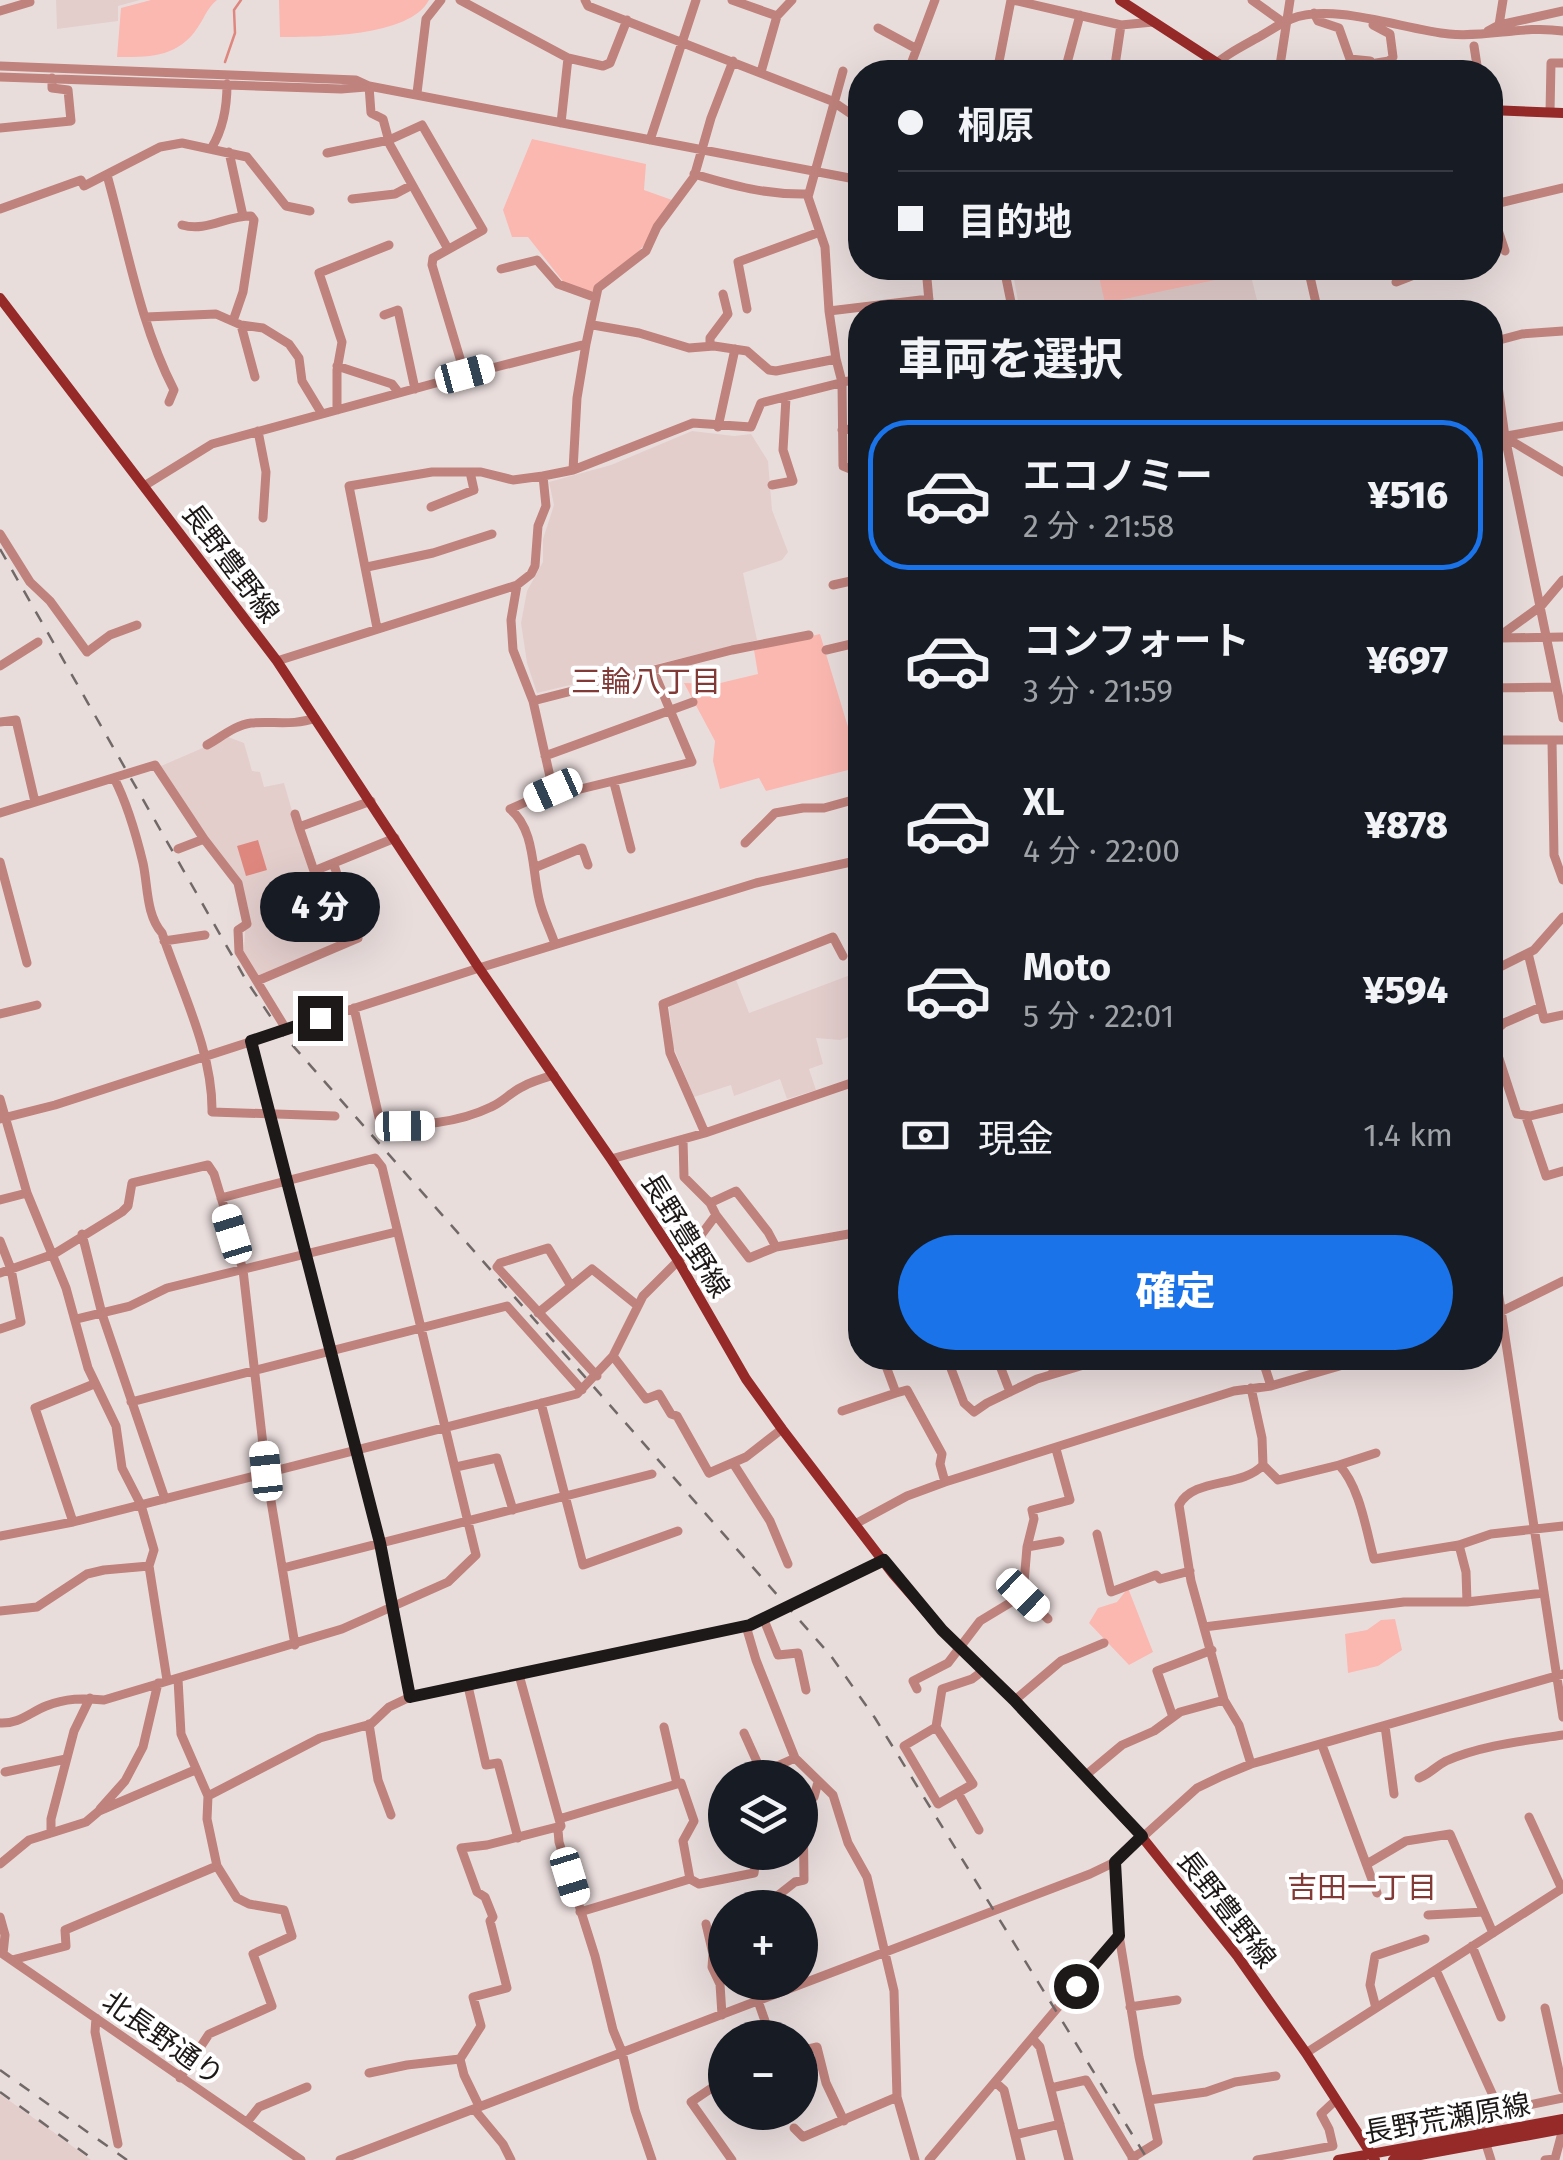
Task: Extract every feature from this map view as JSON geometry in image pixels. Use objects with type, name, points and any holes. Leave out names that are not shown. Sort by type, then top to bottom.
[{"type":"main road","points":[[1120,0],[1210,60]]},
{"type":"main road","points":[[1503,110],[1563,113]]},
{"type":"main road","name":"長野豊野線","points":[[0,298],[277,661],[479,968],[612,1160],[677,1260],[746,1378],[782,1429],[884,1560],[961,1648],[1142,1836],[1238,1956],[1373,2157]]},
{"type":"main road","name":"長野荒瀬原線","points":[[1393,2160],[1453,2154],[1484,2138],[1563,2119]]},
{"type":"main road","name":"長野荒瀬原線","points":[[1338,2160],[1563,2129]]},
{"type":"street","points":[[418,94],[426,18],[441,0]]},
{"type":"street","points":[[460,0],[568,58],[603,66],[610,63],[627,20]]},
{"type":"street","points":[[585,0],[588,6],[682,40],[834,102],[848,112]]},
{"type":"street","points":[[650,140],[696,0]]},
{"type":"street","points":[[732,0],[777,16]]},
{"type":"street","points":[[760,72],[777,16],[792,0]]},
{"type":"street","points":[[912,60],[935,0]]},
{"type":"street","points":[[1000,60],[1012,0],[1120,25],[1152,22]]},
{"type":"street","points":[[1252,0],[1287,21]]},
{"type":"street","points":[[1281,60],[1290,0]]},
{"type":"street","points":[[1499,25],[1503,0]]},
{"type":"street","points":[[0,11],[30,2]]},
{"type":"street","points":[[1485,32],[1499,25],[1563,12]]},
{"type":"street","points":[[1314,13],[1318,21],[1339,28],[1354,60]]},
{"type":"street","points":[[1236,60],[1287,21],[1314,13],[1446,34],[1501,33],[1534,26],[1563,31]]},
{"type":"street","points":[[1068,60],[1080,15]]},
{"type":"street","points":[[1374,20],[1373,25],[1390,34],[1390,60]]},
{"type":"street","points":[[1116,60],[1120,25]]},
{"type":"street","points":[[878,28],[915,48]]},
{"type":"street","points":[[1474,46],[1476,60]]},
{"type":"street","points":[[562,123],[568,58]]},
{"type":"street","points":[[574,470],[577,398],[594,297],[598,288],[646,251],[694,174],[733,61]]},
{"type":"street","points":[[1550,112],[1551,63],[1563,64]]},
{"type":"street","points":[[0,66],[356,80],[369,86]]},
{"type":"street","points":[[843,71],[808,194],[825,247],[828,311],[842,382],[843,466],[848,468]]},
{"type":"street","points":[[0,77],[341,89],[369,86],[848,178]]},
{"type":"street","points":[[0,128],[71,121],[68,90],[52,88],[52,78]]},
{"type":"street","points":[[212,147],[227,101],[227,84]]},
{"type":"street","points":[[369,86],[371,112],[382,119],[389,140],[448,249]]},
{"type":"street","points":[[328,153],[389,140],[422,125],[484,230],[434,258],[432,265],[465,374]]},
{"type":"street","points":[[0,209],[81,180],[84,186],[160,147],[182,143],[247,157],[286,206],[310,211]]},
{"type":"street","points":[[230,152],[243,216]]},
{"type":"street","points":[[694,174],[751,192],[808,194]]},
{"type":"street","points":[[107,175],[146,318],[161,366],[174,390],[168,402]]},
{"type":"street","points":[[352,200],[395,194],[412,185]]},
{"type":"street","points":[[1503,203],[1563,188]]},
{"type":"street","points":[[182,225],[203,228],[243,216],[254,220],[237,323],[255,377]]},
{"type":"street","points":[[747,308],[738,262],[820,232]]},
{"type":"street","points":[[337,410],[342,342],[320,272],[389,245]]},
{"type":"street","points":[[1503,245],[1505,251]]},
{"type":"street","points":[[500,269],[536,260],[558,284],[594,297]]},
{"type":"street","points":[[921,300],[929,299],[927,280]]},
{"type":"street","points":[[1396,282],[1401,280]]},
{"type":"street","points":[[710,346],[710,338],[728,314],[722,294]]},
{"type":"street","points":[[828,311],[848,309]]},
{"type":"street","points":[[384,315],[398,310],[415,389]]},
{"type":"street","points":[[146,318],[216,314],[263,328],[289,344],[299,358],[302,381],[322,414]]},
{"type":"street","points":[[592,325],[689,348],[710,346],[748,351],[769,370],[836,360]]},
{"type":"street","points":[[1503,339],[1563,332]]},
{"type":"street","points":[[144,486],[201,448],[586,344]]},
{"type":"street","points":[[718,427],[735,349]]},
{"type":"street","points":[[338,366],[392,384],[399,393]]},
{"type":"street","points":[[377,628],[349,486],[432,472],[470,472],[513,480],[574,470],[682,426],[751,427],[761,403],[848,381]]},
{"type":"street","points":[[772,486],[794,481],[783,450],[786,398]]},
{"type":"street","points":[[1505,437],[1563,426]]},
{"type":"street","points":[[842,430],[848,429]]},
{"type":"street","points":[[1503,429],[1563,718]]},
{"type":"street","points":[[258,431],[266,472],[263,518]]},
{"type":"street","points":[[1505,437],[1563,472]]},
{"type":"street","points":[[432,507],[474,490],[470,472]]},
{"type":"street","points":[[277,661],[517,584],[535,566],[538,526],[546,506],[542,476]]},
{"type":"street","points":[[0,534],[30,582],[87,652],[110,635],[137,625]]},
{"type":"street","points":[[367,567],[432,553],[492,534]]},
{"type":"street","points":[[1503,633],[1541,606],[1563,580]]},
{"type":"street","points":[[833,585],[848,582]]},
{"type":"street","points":[[517,584],[511,620],[513,650],[533,701],[553,790],[560,794],[692,762],[653,670]]},
{"type":"street","points":[[533,701],[732,650],[809,635]]},
{"type":"street","points":[[1503,640],[1563,638]]},
{"type":"street","points":[[0,666],[38,642]]},
{"type":"street","points":[[826,650],[848,645]]},
{"type":"street","points":[[1503,688],[1556,687]]},
{"type":"street","points":[[546,756],[692,702]]},
{"type":"street","points":[[207,746],[250,723],[316,718]]},
{"type":"street","points":[[0,722],[16,720],[35,802]]},
{"type":"street","points":[[1503,740],[1558,740],[1554,855],[1563,880]]},
{"type":"street","points":[[0,813],[155,765],[238,883],[246,924],[238,930],[239,952],[286,1029]]},
{"type":"street","points":[[114,778],[124,797],[144,866],[154,924],[207,1055],[212,1112],[335,1116]]},
{"type":"street","points":[[614,782],[631,849]]},
{"type":"street","points":[[553,790],[510,809],[516,812],[529,840],[539,900],[555,944]]},
{"type":"street","points":[[299,826],[371,801]]},
{"type":"street","points":[[745,843],[774,813],[848,801]]},
{"type":"street","points":[[295,814],[314,870],[396,838]]},
{"type":"street","points":[[178,849],[204,839]]},
{"type":"street","points":[[534,868],[582,848],[588,865]]},
{"type":"street","points":[[0,862],[27,963]]},
{"type":"street","points":[[3,1118],[756,883],[848,862]]},
{"type":"street","points":[[257,981],[358,938],[334,865]]},
{"type":"street","points":[[1503,966],[1528,954],[1563,917]]},
{"type":"street","points":[[164,942],[205,935]]},
{"type":"street","points":[[705,1133],[670,1053],[663,1004],[832,938],[842,956]]},
{"type":"street","points":[[1528,954],[1544,1020],[1563,1014]]},
{"type":"street","points":[[0,1014],[36,1004]]},
{"type":"street","points":[[1503,1024],[1541,1006]]},
{"type":"street","points":[[354,1008],[381,1126],[429,1125],[459,1119],[490,1108],[518,1088],[554,1075]]},
{"type":"street","points":[[251,1041],[380,1543],[410,1697]]},
{"type":"street","points":[[1503,1074],[1516,1114],[1526,1117],[1563,1108]]},
{"type":"street","points":[[612,1160],[848,1087]]},
{"type":"street","points":[[0,1099],[27,1193],[54,1254],[94,1384],[116,1426],[122,1468],[141,1506],[154,1550],[149,1566],[168,1681],[181,1734],[208,1796],[209,1831],[217,1866],[237,1898],[284,1910],[292,1936],[253,1954],[272,2006],[209,2034],[180,2078]]},
{"type":"street","points":[[1526,1117],[1546,1176],[1563,1170]]},
{"type":"street","points":[[683,1140],[684,1177],[710,1203],[748,1258],[776,1247],[848,1234]]},
{"type":"street","points":[[0,1723],[19,1721],[62,1701],[78,1697],[104,1700],[295,1646],[448,1582],[476,1555],[382,1167],[374,1158],[221,1198]]},
{"type":"street","points":[[0,1273],[54,1254],[128,1206],[132,1183],[208,1165],[243,1270],[266,1471],[295,1646]]},
{"type":"street","points":[[710,1203],[736,1191],[776,1247]]},
{"type":"street","points":[[0,1200],[27,1193]]},
{"type":"street","points":[[0,1536],[141,1506],[266,1471],[541,1404],[582,1390],[613,1356],[643,1296],[692,1247],[716,1215]]},
{"type":"street","points":[[76,1319],[130,1306],[167,1288],[396,1232]]},
{"type":"street","points":[[82,1234],[102,1314],[164,1499]]},
{"type":"street","points":[[0,1241],[12,1269],[21,1322],[0,1329]]},
{"type":"street","points":[[571,1286],[548,1248],[497,1267],[597,1376]]},
{"type":"street","points":[[538,1313],[592,1269],[638,1306]]},
{"type":"street","points":[[1503,1312],[1563,1281]]},
{"type":"street","points":[[131,1402],[507,1306],[582,1390]]},
{"type":"street","points":[[1503,1320],[1560,1675],[1563,1717]]},
{"type":"street","points":[[613,1356],[646,1399],[660,1394],[671,1414],[677,1416],[709,1474],[746,1457],[782,1429]]},
{"type":"street","points":[[887,1370],[896,1394]]},
{"type":"street","points":[[952,1370],[964,1403],[974,1412],[1010,1392],[1068,1370]]},
{"type":"street","points":[[1002,1370],[1010,1392]]},
{"type":"street","points":[[1053,1370],[1054,1374]]},
{"type":"street","points":[[1266,1370],[1271,1386]]},
{"type":"street","points":[[856,1523],[906,1496],[945,1482],[1234,1391],[1271,1386],[1318,1370]]},
{"type":"street","points":[[74,1522],[36,1408],[94,1384]]},
{"type":"street","points":[[1251,1388],[1262,1438],[1263,1466],[1278,1480],[1376,1453]]},
{"type":"street","points":[[842,1411],[907,1390],[942,1454],[940,1464],[945,1482]]},
{"type":"street","points":[[541,1404],[583,1565],[678,1531]]},
{"type":"street","points":[[1023,1595],[1032,1510],[1070,1500],[1056,1449]]},
{"type":"street","points":[[456,1468],[498,1458],[513,1510]]},
{"type":"street","points":[[733,1463],[770,1521],[788,1564]]},
{"type":"street","points":[[1340,1465],[1360,1507],[1374,1559],[1459,1545],[1491,1534],[1563,1526]]},
{"type":"street","points":[[1250,1764],[1240,1726],[1224,1700],[1190,1571],[1179,1506],[1190,1492],[1253,1476],[1263,1466]]},
{"type":"street","points":[[283,1568],[652,1474]]},
{"type":"street","points":[[1096,1534],[1112,1592],[1156,1574],[1160,1579],[1190,1571]]},
{"type":"street","points":[[1027,1547],[1060,1540]]},
{"type":"street","points":[[1459,1545],[1466,1572],[1466,1602]]},
{"type":"street","points":[[208,1796],[320,1738],[369,1724],[388,1707],[410,1697],[746,1626],[884,1560]]},
{"type":"street","points":[[0,1611],[37,1607],[87,1574],[149,1566]]},
{"type":"street","points":[[1204,1627],[1404,1602],[1466,1602],[1544,1593]]},
{"type":"street","points":[[1023,1595],[1048,1619]]},
{"type":"street","points":[[917,1690],[913,1681],[948,1663],[980,1621],[1023,1595]]},
{"type":"street","points":[[764,1620],[778,1655],[798,1653],[806,1690]]},
{"type":"street","points":[[744,1733],[762,1774],[795,1758],[746,1626]]},
{"type":"street","points":[[1014,1700],[1061,1661],[1104,1643]]},
{"type":"street","points":[[1173,1717],[1157,1671],[1212,1650]]},
{"type":"street","points":[[936,1727],[904,1746],[938,1804],[973,1784],[936,1727],[942,1689],[972,1679],[984,1670]]},
{"type":"street","points":[[520,1675],[560,1822],[559,1842],[652,2160]]},
{"type":"street","points":[[818,1973],[1115,1862],[1197,1788],[1250,1764],[1560,1675]]},
{"type":"street","points":[[0,1864],[29,1840],[86,1822],[99,1811],[125,1781],[168,1681]]},
{"type":"street","points":[[468,1686],[486,1765],[498,1763],[518,1838]]},
{"type":"street","points":[[51,1834],[51,1818],[74,1730],[90,1698]]},
{"type":"street","points":[[1086,1775],[1122,1745],[1154,1731],[1180,1712],[1224,1700]]},
{"type":"street","points":[[369,1724],[378,1780],[391,1815]]},
{"type":"street","points":[[664,1726],[677,1784]]},
{"type":"street","points":[[1386,1726],[1394,1794]]},
{"type":"street","points":[[1419,1778],[1445,1762],[1484,1748],[1563,1735]]},
{"type":"street","points":[[1322,1745],[1376,1892]]},
{"type":"street","points":[[4,1772],[66,1759]]},
{"type":"street","points":[[99,1811],[196,1770]]},
{"type":"street","points":[[818,1782],[834,1795],[848,1843],[867,1877],[894,1991],[896,2097],[915,2160]]},
{"type":"street","points":[[511,2160],[476,2108],[460,2060],[480,2026],[472,1997],[507,1988],[490,1921],[493,1918],[485,1897],[477,1892],[461,1848],[518,1838],[681,1783],[694,1821],[683,1840],[690,1879]]},
{"type":"street","points":[[958,1793],[979,1830]]},
{"type":"street","points":[[1306,2053],[1563,1889],[1529,1817]]},
{"type":"street","points":[[1367,1864],[1406,1841],[1450,1834],[1493,1933]]},
{"type":"street","points":[[1051,2088],[1086,2080],[1133,2159],[1158,2142],[1130,2008],[1119,1936],[1115,1862]]},
{"type":"street","points":[[0,1917],[6,1935],[5,1955],[66,1946],[65,1930],[217,1866]]},
{"type":"street","points":[[580,1912],[690,1879],[699,1884],[754,1870]]},
{"type":"street","points":[[785,1890],[804,1880],[804,1870]]},
{"type":"street","points":[[1428,1915],[1484,1912]]},
{"type":"street","points":[[706,1924],[712,1967],[720,1984],[722,2016]]},
{"type":"street","points":[[929,2160],[1119,1936]]},
{"type":"street","points":[[1376,2008],[1370,1985],[1375,1956],[1425,1939]]},
{"type":"street","points":[[1472,1946],[1501,2017]]},
{"type":"street","name":"北長野通り","points":[[5,1955],[300,2160]]},
{"type":"street","points":[[1436,1970],[1500,2111]]},
{"type":"street","points":[[1130,2008],[1177,2000]]},
{"type":"street","points":[[340,2160],[549,2077],[758,2001],[765,2020]]},
{"type":"street","points":[[1545,2008],[1563,2090]]},
{"type":"street","points":[[96,2018],[94,2032],[118,2144]]},
{"type":"street","points":[[1032,2038],[1040,2047],[1069,2160]]},
{"type":"street","points":[[818,2051],[826,2083],[844,2120]]},
{"type":"street","points":[[370,2072],[407,2064],[460,2060]]},
{"type":"street","points":[[1149,2100],[1276,2076]]},
{"type":"street","points":[[995,2082],[1004,2090],[1021,2160]]},
{"type":"street","points":[[247,2122],[258,2106],[307,2087]]},
{"type":"street","points":[[708,2090],[690,2102],[708,2127]]},
{"type":"street","points":[[796,2130],[803,2137],[896,2097]]},
{"type":"street","points":[[1491,2160],[1478,2119],[1485,2114],[1563,2098]]},
{"type":"street","points":[[1258,2160],[1332,2146],[1321,2114],[1336,2100]]},
{"type":"street","points":[[1015,2136],[1060,2124]]},
{"type":"street","points":[[1545,2160],[1555,2159],[1563,2129]]},
{"type":"street","points":[[710,2130],[732,2160]]},
{"type":"shaded area","points":[[56,0],[140,0],[118,6],[118,21],[57,29]]},
{"type":"shaded area","points":[[151,0],[217,0],[181,45],[162,54],[117,57],[121,8]]},
{"type":"shaded area","points":[[279,0],[429,0],[419,12],[383,28],[338,35],[280,37]]},
{"type":"shaded area","points":[[532,139],[646,164],[644,190],[672,200],[645,244],[590,293],[565,284],[528,237],[512,237],[503,210]]},
{"type":"shaded area","points":[[1014,280],[1252,280],[1257,300],[1018,300]]},
{"type":"shaded area","points":[[1100,280],[1215,280],[1119,300],[1104,300]]},
{"type":"shaded area","points":[[692,431],[751,434],[768,461],[772,510],[788,552],[782,560],[743,573],[757,640],[537,693],[527,663],[521,623],[527,591],[543,562],[543,539],[554,505],[549,482],[611,465]]},
{"type":"shaded area","points":[[820,634],[848,727],[848,770],[766,791],[759,778],[720,789],[713,761],[715,741],[684,683],[716,684],[758,674],[754,650]]},
{"type":"shaded area","points":[[228,737],[244,743],[252,771],[260,772],[264,787],[284,783],[311,877],[332,869],[353,936],[257,976],[244,951],[245,930],[251,926],[240,879],[161,766]]},
{"type":"shaded area","points":[[258,840],[267,870],[246,876],[237,846]]},
{"type":"shaded area","points":[[848,976],[848,1037],[816,1038],[823,1064],[809,1069],[816,1090],[787,1099],[780,1079],[734,1096],[731,1085],[694,1097],[673,1046],[669,1006],[735,977],[749,1013]]},
{"type":"shaded area","points":[[1128,1588],[1153,1652],[1129,1665],[1089,1623],[1098,1608],[1117,1602]]},
{"type":"shaded area","points":[[1395,1619],[1402,1650],[1378,1666],[1348,1673],[1345,1634],[1367,1630],[1381,1620]]},
{"type":"shaded area","points":[[0,2094],[52,2131],[91,2160],[0,2160]]},
{"type":"waterway","points":[[225,62],[235,33],[234,10],[241,0]]},
{"type":"railway","points":[[0,549],[246,980],[280,1031],[831,1656],[875,1718],[1148,2160]]},
{"type":"railway","points":[[0,2070],[127,2160]]},
{"type":"railway","points":[[0,2092],[94,2160]]},
{"type":"district","name":"三輪八丁目","points":[[646,682]]},
{"type":"district","name":"吉田一丁目","points":[[1362,1888]]},
{"type":"route","points":[[320,1018],[251,1041],[380,1543],[410,1697],[750,1625],[884,1560],[942,1630],[1142,1836],[1115,1862],[1119,1936],[1076,1986]]}]
